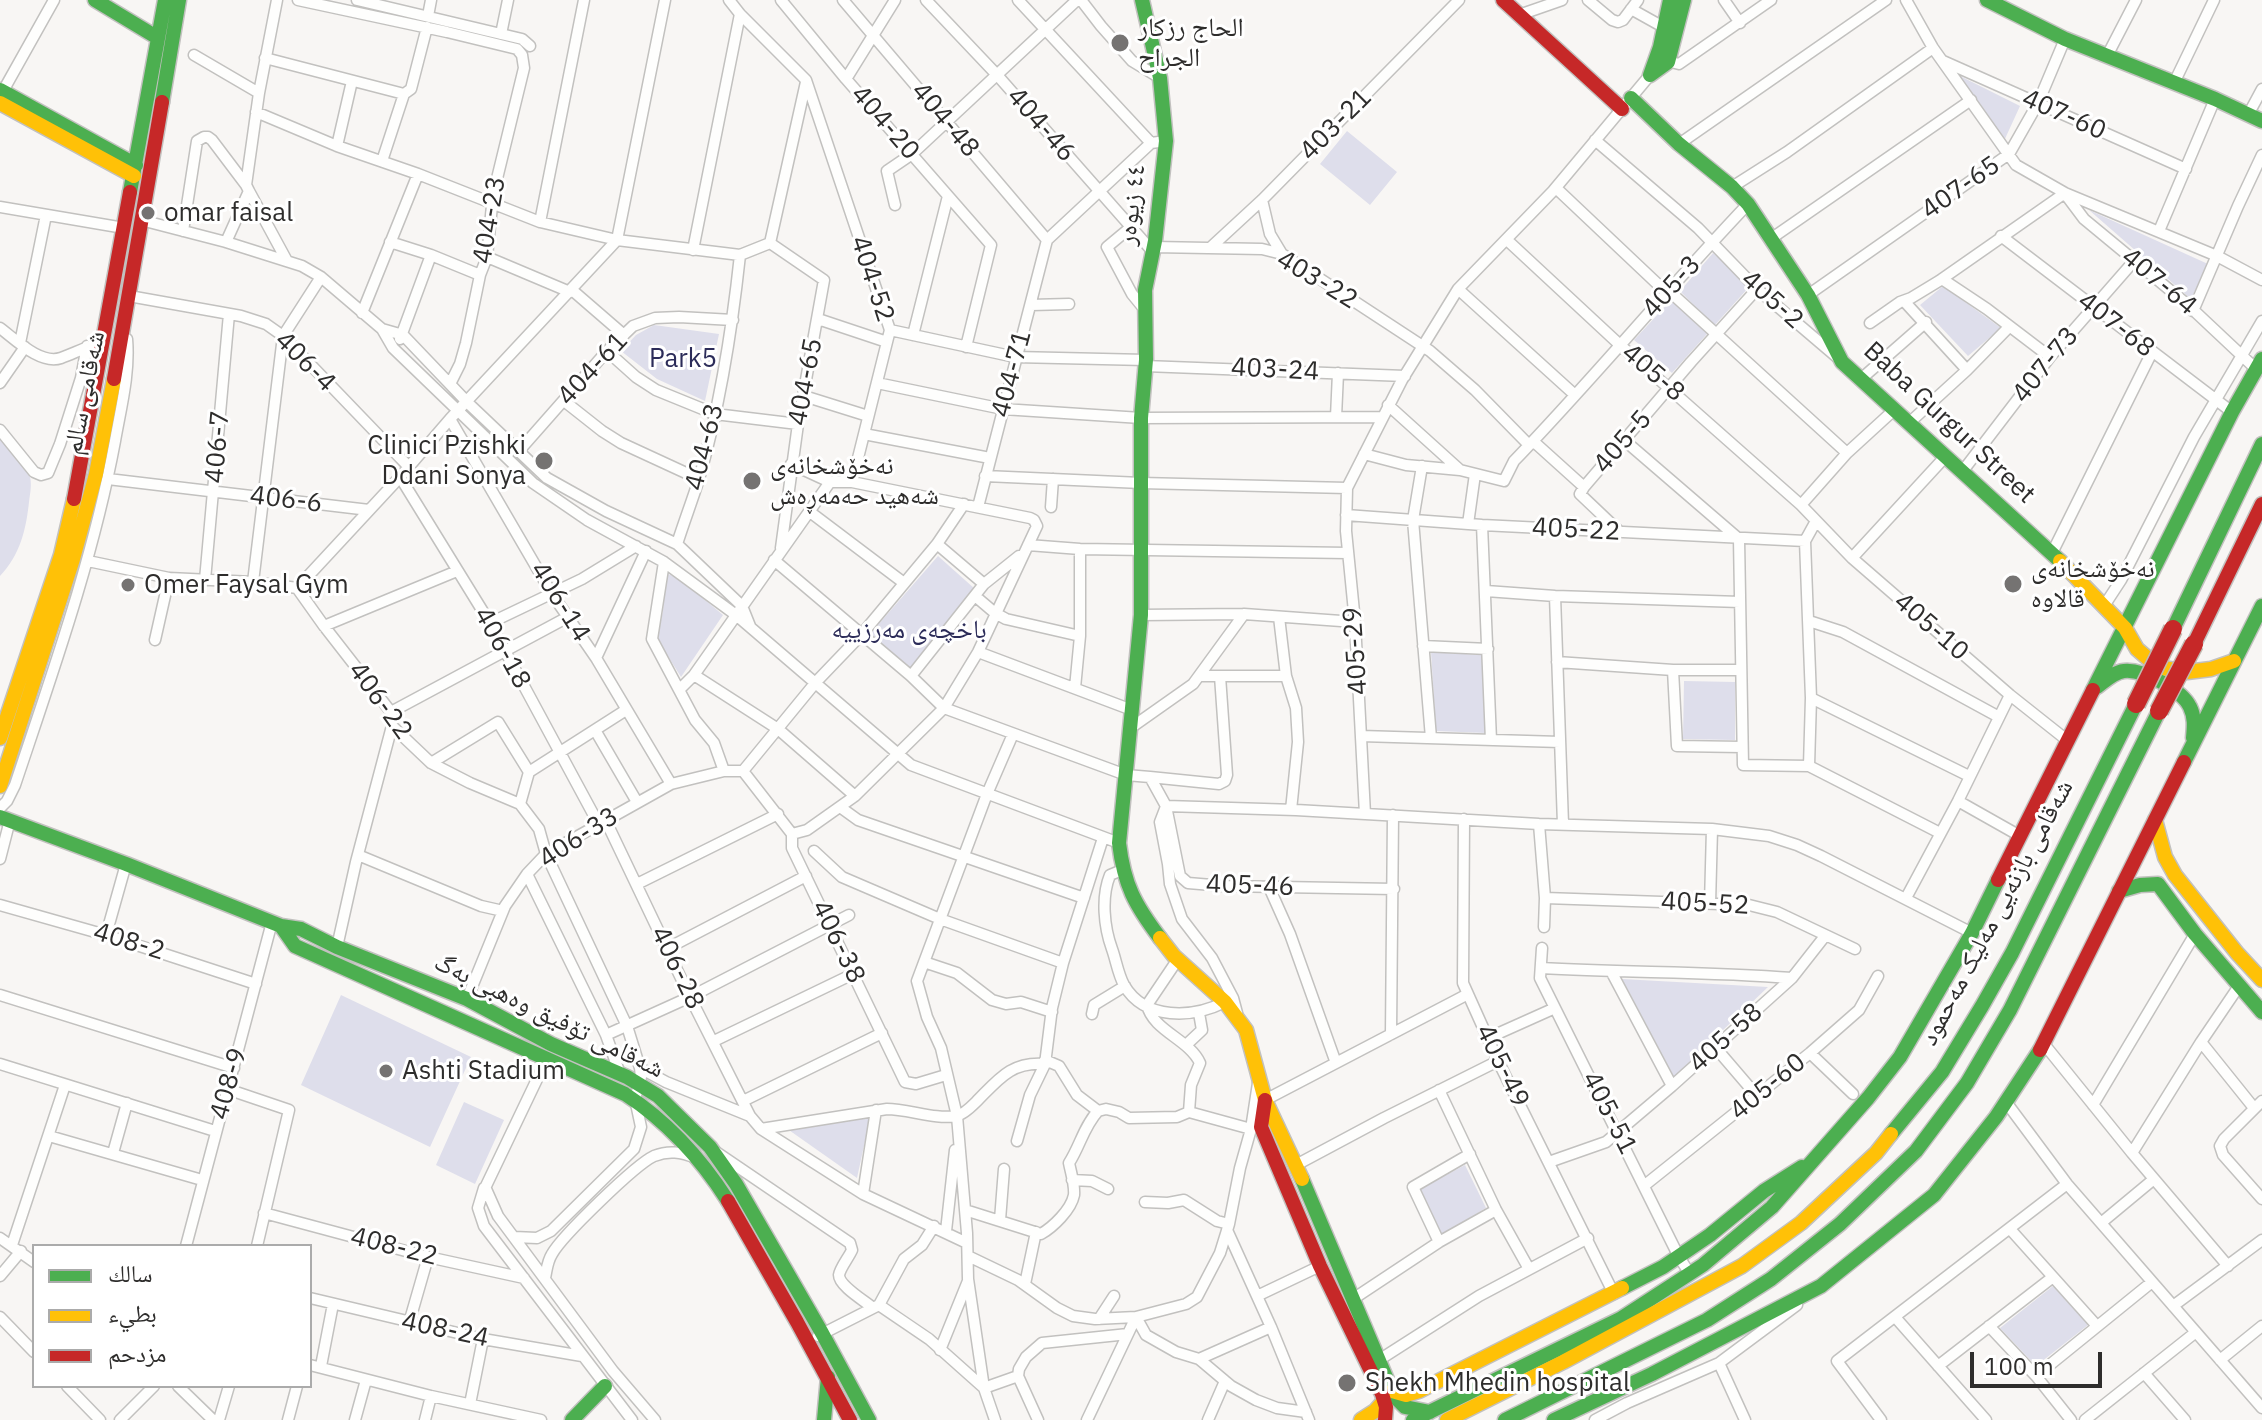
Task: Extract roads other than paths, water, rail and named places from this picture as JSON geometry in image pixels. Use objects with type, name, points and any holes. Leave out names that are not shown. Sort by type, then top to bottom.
[{"type":"main road","points":[[95,0],[158,38]]},
{"type":"main road","name":"شەقامی سالم","points":[[2,725],[61,555],[103,345],[129,296],[135,171],[165,0]]},
{"type":"main road","name":"شەقامی سالم","points":[[116,318],[132,224],[179,0]]},
{"type":"main road","name":"٤٤ زیوەر","points":[[1142,0],[1160,78],[1154,249],[1145,290],[1141,418],[1141,615],[1126,775],[1111,840],[1133,899],[1151,926],[1178,959],[1225,1002],[1246,1030],[1265,1100]]},
{"type":"main road","name":"Baba Gurgur Street","points":[[1503,0],[1626,104],[1732,187],[1772,238],[1808,295],[1842,362],[2052,553],[2125,628],[2143,656],[2168,671],[2218,669],[2234,661]]},
{"type":"main road","points":[[1662,59],[1670,0]]},
{"type":"main road","points":[[1650,75],[1662,59],[1684,0]]},
{"type":"main road","points":[[1987,0],[2065,39],[2255,118]]},
{"type":"main road","points":[[1,95],[135,171]]},
{"type":"main road","name":"شەقامی سالم","points":[[0,786],[73,559],[96,474],[103,345]]},
{"type":"main road","points":[[1265,1100],[1261,1127],[1320,1266],[1388,1396],[1430,1417],[1620,1319],[1703,1265],[1772,1207],[1900,1057],[1972,933],[2232,412],[2253,361]]},
{"type":"main road","name":"شەقامی بازنەیی مەلیک مەحمود","points":[[1430,1417],[1647,1317],[1742,1266],[1801,1223],[1876,1153],[1942,1072],[2012,953],[2262,444]]},
{"type":"main road","name":"شەقامی بازنەیی مەلیک مەحمود","points":[[1505,1420],[1707,1320],[1758,1287],[1840,1224],[1916,1151],[1967,1083],[2010,1010],[2262,504]]},
{"type":"main road","points":[[1554,1420],[1664,1378],[1821,1286],[1934,1195],[2006,1102],[2044,1044],[2262,606]]},
{"type":"main road","points":[[2096,688],[2121,671],[2129,671],[2146,675],[2178,690],[2189,702],[2194,716],[2190,755]]},
{"type":"main road","name":"شەقامی تۆفیق وەهبی بەگ","points":[[3,815],[276,924],[301,929],[337,947],[467,999],[551,1044],[618,1067],[638,1084],[666,1122],[706,1154],[721,1188],[869,1420]]},
{"type":"main road","points":[[2155,820],[2165,857],[2175,875],[2230,960],[2239,986],[2262,1012]]},
{"type":"main road","points":[[2119,891],[2158,884],[2195,934],[2262,980]]},
{"type":"main road","name":"شەقامی تۆفیق وەهبی بەگ","points":[[276,924],[295,946],[561,1066],[638,1084]]},
{"type":"main road","points":[[1265,1100],[1379,1360],[1388,1396],[1385,1420]]},
{"type":"main road","points":[[1361,1420],[1375,1411],[1388,1396],[1419,1391],[1614,1294],[1679,1257],[1774,1184],[1819,1155]]},
{"type":"main road","points":[[1620,1319],[1647,1317]]},
{"type":"main road","name":"شەقامی تۆفیق وەهبی بەگ","points":[[816,1337],[828,1377],[850,1420]]},
{"type":"main road","points":[[824,1420],[828,1377]]},
{"type":"main road","points":[[572,1420],[605,1386]]},
{"type":"main road","points":[[860,1402],[880,1420]]},
{"type":"street","points":[[1,95],[54,0]]},
{"type":"street","points":[[226,242],[248,188],[256,112],[277,0]]},
{"type":"street","points":[[298,0],[501,34],[522,39],[530,46]]},
{"type":"street","points":[[357,0],[427,22]]},
{"type":"street","points":[[382,161],[404,94],[411,89],[431,0]]},
{"type":"street","points":[[501,34],[508,0]]},
{"type":"street","points":[[540,222],[584,0]]},
{"type":"street","points":[[88,561],[169,578],[253,582],[297,588],[617,240],[665,0]]},
{"type":"street","points":[[256,112],[337,146],[540,222],[617,240],[740,255],[770,243],[806,80],[729,0]]},
{"type":"street","name":"404-20","points":[[781,0],[991,245],[966,347]]},
{"type":"street","name":"404-48","points":[[843,0],[1047,240]]},
{"type":"street","points":[[846,79],[895,0]]},
{"type":"street","name":"404-46","points":[[926,0],[1154,249]]},
{"type":"street","points":[[1018,0],[1158,142],[1047,240]]},
{"type":"street","points":[[895,205],[887,171],[912,154],[1079,0],[1132,61],[1160,78]]},
{"type":"street","name":"403-21","points":[[1210,248],[1262,200],[1459,0]]},
{"type":"street","points":[[1519,15],[1562,0]]},
{"type":"street","points":[[1588,0],[1618,22],[1635,4],[1665,28]]},
{"type":"street","points":[[1724,0],[1740,23]]},
{"type":"street","points":[[1662,59],[1679,64],[1771,0]]},
{"type":"street","points":[[1679,144],[1886,0]]},
{"type":"street","points":[[1906,0],[1933,48],[2016,165],[2065,193],[2217,256],[2262,280]]},
{"type":"street","points":[[1913,12],[1920,0]]},
{"type":"street","points":[[2107,56],[2136,0]]},
{"type":"street","points":[[2174,83],[2214,0]]},
{"type":"street","points":[[693,250],[740,14]]},
{"type":"street","name":"404-23","points":[[427,22],[517,49],[522,55],[524,68],[492,202],[487,257],[480,275],[466,343],[450,384]]},
{"type":"street","name":"407-65","points":[[1808,295],[2009,154],[2038,103],[2065,39]]},
{"type":"street","points":[[1732,187],[1787,152],[1933,48]]},
{"type":"street","points":[[194,55],[259,93]]},
{"type":"street","points":[[265,58],[404,94]]},
{"type":"street","name":"407-60","points":[[1943,61],[2186,169]]},
{"type":"street","points":[[985,476],[1347,488],[1388,405],[1458,289],[1556,188],[1650,75]]},
{"type":"street","name":"404-52","points":[[806,80],[890,330],[852,482]]},
{"type":"street","points":[[337,146],[352,81]]},
{"type":"street","points":[[2255,118],[2262,89]]},
{"type":"street","points":[[2159,231],[2215,99]]},
{"type":"street","points":[[1772,238],[1971,100]]},
{"type":"street","points":[[183,231],[197,141],[204,137],[212,140],[248,188],[287,261]]},
{"type":"street","name":"405-2","points":[[1595,140],[1698,228],[1757,289],[1842,362]]},
{"type":"street","points":[[2193,311],[2262,155]]},
{"type":"street","points":[[362,313],[418,174]]},
{"type":"street","points":[[1556,188],[1847,453]]},
{"type":"street","points":[[1870,323],[1942,279],[2065,193]]},
{"type":"street","name":"407-64","points":[[2065,193],[2084,219],[2253,361]]},
{"type":"street","points":[[913,335],[948,196]]},
{"type":"street","points":[[1262,200],[1270,234],[1282,254]]},
{"type":"street","name":"405-3","points":[[1475,474],[1504,481],[1514,461],[1748,204]]},
{"type":"street","points":[[0,207],[183,231],[302,266],[321,277],[382,329],[393,348],[454,416],[533,483],[587,520],[641,548],[739,611]]},
{"type":"street","points":[[0,383],[23,345],[46,215]]},
{"type":"street","points":[[1131,227],[1107,247],[1132,294],[1145,310]]},
{"type":"street","name":"407-68","points":[[2001,236],[2232,412]]},
{"type":"street","name":"404-71","points":[[978,507],[1047,240]]},
{"type":"street","name":"405-8","points":[[1507,240],[1801,505]]},
{"type":"street","points":[[390,242],[480,275]]},
{"type":"street","name":"404-65","points":[[770,243],[824,280],[791,464],[781,548]]},
{"type":"street","name":"403-22","points":[[1154,249],[1262,249],[1282,254],[1430,351],[1584,487],[1580,494],[1620,532]]},
{"type":"street","points":[[393,348],[403,335],[431,255]]},
{"type":"street","name":"404-63","points":[[677,544],[699,479],[715,414],[733,320],[740,255]]},
{"type":"street","points":[[487,257],[571,291],[624,335]]},
{"type":"street","name":"407-73","points":[[1962,472],[2050,357],[2134,261]]},
{"type":"street","points":[[253,582],[283,336],[321,277]]},
{"type":"street","points":[[1942,279],[2050,357]]},
{"type":"street","points":[[1458,289],[1575,395]]},
{"type":"street","name":"405-5","points":[[1584,487],[1757,289]]},
{"type":"street","name":"406-4","points":[[129,296],[266,324],[283,336],[408,466]]},
{"type":"street","points":[[1904,301],[1967,370]]},
{"type":"street","points":[[1031,305],[1069,304]]},
{"type":"street","name":"406-7","points":[[205,580],[229,314]]},
{"type":"street","points":[[0,859],[3,815],[88,561],[108,479],[127,376],[128,343],[116,318]]},
{"type":"street","name":"404-61","points":[[518,452],[633,326],[655,318],[733,320]]},
{"type":"street","points":[[818,319],[887,342]]},
{"type":"street","points":[[2104,606],[2121,580],[2214,400],[2253,361],[2262,321]]},
{"type":"street","points":[[1861,379],[1926,322]]},
{"type":"street","points":[[1909,423],[2009,327]]},
{"type":"street","points":[[0,328],[46,358],[56,359],[103,345]]},
{"type":"street","points":[[382,329],[403,335],[467,402],[547,478],[606,511],[677,544],[751,628],[911,765],[1111,840],[1084,898],[1063,963],[1045,1062],[1030,1095],[1017,1141]]},
{"type":"street","name":"403-24","points":[[890,330],[1015,357],[1405,376]]},
{"type":"street","points":[[0,430],[34,472],[41,475],[48,473],[81,378],[103,345]]},
{"type":"street","points":[[607,351],[656,390],[715,414],[798,424]]},
{"type":"street","points":[[2052,553],[2152,352]]},
{"type":"street","points":[[1336,417],[1338,373]]},
{"type":"street","points":[[877,383],[1003,409],[1141,418],[1382,417]]},
{"type":"street","points":[[804,396],[868,416]]},
{"type":"street","points":[[564,401],[621,443],[699,479]]},
{"type":"street","points":[[1388,405],[1460,470]]},
{"type":"street","points":[[1801,505],[1847,453],[1894,410]]},
{"type":"street","name":"406-14","points":[[454,416],[552,594],[596,658],[671,784]]},
{"type":"street","points":[[864,434],[990,458]]},
{"type":"street","points":[[1624,440],[1739,539],[1743,765],[1809,766],[1940,833]]},
{"type":"street","points":[[1364,454],[1406,465],[1475,474],[1468,524]]},
{"type":"street","points":[[1852,558],[1945,457]]},
{"type":"street","points":[[791,464],[830,482],[852,482],[964,504],[1030,518],[1036,523],[1036,529],[978,652],[944,708],[855,796],[807,830],[792,834]]},
{"type":"street","points":[[1422,466],[1413,520],[1431,738]]},
{"type":"street","name":"406-18","points":[[400,477],[490,623],[558,752],[602,821]]},
{"type":"street","name":"406-6","points":[[108,479],[369,510]]},
{"type":"street","points":[[1051,507],[1053,479]]},
{"type":"street","points":[[680,689],[694,675],[830,482]]},
{"type":"street","name":"405-29","points":[[1347,488],[1348,553],[1355,622],[1365,814]]},
{"type":"street","points":[[743,771],[937,544],[964,504]]},
{"type":"street","name":"405-10","points":[[1801,505],[1852,558],[2068,741]]},
{"type":"street","points":[[810,512],[904,583]]},
{"type":"street","name":"405-22","points":[[1346,515],[1805,541]]},
{"type":"street","points":[[1809,766],[1811,698],[1805,541],[1816,521]]},
{"type":"street","points":[[1482,525],[1491,740]]},
{"type":"street","points":[[937,544],[984,584]]},
{"type":"street","points":[[490,623],[641,548]]},
{"type":"street","points":[[596,658],[641,548]]},
{"type":"street","points":[[911,676],[984,584],[1026,548],[1348,553]]},
{"type":"street","points":[[1075,688],[1080,636],[1080,549]]},
{"type":"street","points":[[774,560],[911,676],[944,708],[1126,775],[1219,784],[1225,781],[1220,676]]},
{"type":"street","points":[[664,562],[652,639],[695,720],[714,743],[724,771]]},
{"type":"street","points":[[324,626],[457,571]]},
{"type":"street","points":[[155,640],[169,578]]},
{"type":"street","name":"406-22","points":[[297,588],[391,712],[392,726],[431,763],[520,804]]},
{"type":"street","points":[[1486,591],[1740,602]]},
{"type":"street","points":[[975,596],[1006,619],[1080,636]]},
{"type":"street","points":[[1555,596],[1563,824]]},
{"type":"street","points":[[978,652],[1075,688],[1132,719],[1193,684],[1244,614]]},
{"type":"street","points":[[1141,615],[1244,614],[1355,622]]},
{"type":"street","points":[[391,712],[568,617]]},
{"type":"street","points":[[1279,617],[1286,676],[1296,708],[1298,742],[1291,810]]},
{"type":"street","points":[[1809,621],[1843,632],[1999,717]]},
{"type":"street","points":[[1423,646],[1488,649]]},
{"type":"street","points":[[1557,662],[1673,670],[1741,670]]},
{"type":"street","points":[[1673,670],[1677,746],[1742,747]]},
{"type":"street","points":[[694,675],[778,729],[855,796]]},
{"type":"street","points":[[1199,676],[1286,676]]},
{"type":"street","points":[[1906,898],[2010,695]]},
{"type":"street","points":[[1811,698],[1969,776]]},
{"type":"street","points":[[514,1237],[537,1238],[551,1231],[634,1149],[640,1134],[638,1084],[627,1026],[546,854],[539,829],[520,804],[529,772],[626,710]]},
{"type":"street","points":[[431,763],[498,722],[529,772]]},
{"type":"street","points":[[337,947],[392,726]]},
{"type":"street","points":[[595,730],[637,802]]},
{"type":"street","points":[[995,1420],[984,1388],[968,1279],[957,1122],[941,1048],[927,1017],[917,981],[987,794],[1013,734]]},
{"type":"street","points":[[1361,736],[1560,742]]},
{"type":"street","name":"406-33","points":[[467,999],[503,911],[527,874],[546,854],[671,784],[724,771],[743,771]]},
{"type":"street","name":"406-38","points":[[743,771],[792,834],[792,848],[905,1082],[916,1084],[946,1075]]},
{"type":"street","points":[[1150,777],[1166,806],[1160,822],[1170,884],[1182,919],[1212,958],[1233,998],[1238,1019]]},
{"type":"street","points":[[1958,801],[2020,836]]},
{"type":"street","points":[[1166,806],[1712,829],[1769,836],[1797,845],[1972,933]]},
{"type":"street","name":"405-46","points":[[1166,806],[1180,876],[1188,883],[1394,889]]},
{"type":"street","points":[[840,807],[858,820],[1084,898]]},
{"type":"street","points":[[637,884],[778,814]]},
{"type":"street","points":[[1391,1034],[1393,815]]},
{"type":"street","name":"405-49","points":[[1464,819],[1463,983],[1498,1061],[1614,1294]]},
{"type":"street","name":"406-28","points":[[602,821],[637,884],[750,1116]]},
{"type":"street","points":[[1539,824],[1545,898],[1544,927]]},
{"type":"street","points":[[1710,904],[1712,829]]},
{"type":"street","points":[[814,851],[842,877],[940,919],[1063,963]]},
{"type":"street","points":[[358,855],[481,906],[503,911]]},
{"type":"street","points":[[106,935],[126,864]]},
{"type":"street","points":[[1122,870],[1110,875],[1104,901],[1107,936],[1125,986],[1147,1005],[1170,1013],[1199,1013],[1225,1002]]},
{"type":"street","points":[[527,874],[606,1035],[618,1067]]},
{"type":"street","points":[[668,948],[806,876]]},
{"type":"street","points":[[1269,887],[1290,934],[1336,1063]]},
{"type":"street","name":"405-52","points":[[1545,898],[1764,907],[1855,949]]},
{"type":"street","name":"408-2","points":[[0,905],[106,935],[256,984]]},
{"type":"street","points":[[606,1035],[690,997],[849,915]]},
{"type":"street","name":"408-9","points":[[186,1244],[256,984],[276,924]]},
{"type":"street","points":[[2093,1105],[2195,934]]},
{"type":"street","name":"405-58","points":[[1549,1162],[1606,1142],[1792,978],[1825,936]]},
{"type":"street","name":"405-51","points":[[1542,948],[1540,978],[1690,1274]]},
{"type":"street","points":[[1178,959],[1147,1005],[1149,1016],[1195,1053],[1200,1063],[1191,1085],[1189,1112]]},
{"type":"street","points":[[924,962],[957,973],[992,1000],[1006,1004],[1021,1002],[1052,1012]]},
{"type":"street","points":[[1541,968],[1612,973],[1733,973],[1792,978]]},
{"type":"street","points":[[1612,973],[1672,1086]]},
{"type":"street","points":[[714,1041],[853,974]]},
{"type":"street","name":"405-60","points":[[1645,1185],[1859,1010],[1878,976]]},
{"type":"street","points":[[1092,1014],[1094,1005],[1125,986]]},
{"type":"street","points":[[2132,1153],[2239,986]]},
{"type":"street","points":[[1265,1100],[1468,994]]},
{"type":"street","points":[[0,995],[234,1068]]},
{"type":"street","points":[[1488,1038],[1555,1008]]},
{"type":"street","points":[[1186,1045],[1202,1030],[1199,1013]]},
{"type":"street","points":[[743,1101],[882,1033]]},
{"type":"street","points":[[2201,1042],[2260,1103],[2220,1146],[2223,1155],[2262,1199]]},
{"type":"street","points":[[2044,1044],[2228,1266]]},
{"type":"street","points":[[1715,1047],[1757,1096]]},
{"type":"street","points":[[1810,1053],[1853,1094]]},
{"type":"street","points":[[535,1054],[540,1073]]},
{"type":"street","points":[[1296,1165],[1498,1061]]},
{"type":"street","points":[[946,1231],[957,1122],[1018,1066],[1045,1062],[1059,1066],[1077,1095],[1098,1111]]},
{"type":"street","points":[[0,1065],[215,1131]]},
{"type":"street","points":[[561,1066],[547,1066],[540,1073],[480,1195],[478,1208],[481,1221],[632,1420]]},
{"type":"street","points":[[968,1256],[1025,1284],[1073,1316],[1099,1319],[1136,1317],[1186,1304],[1197,1297],[1220,1253],[1251,1129],[1259,1081]]},
{"type":"street","points":[[638,1084],[666,1082],[750,1116],[761,1129],[863,1194],[967,1243]]},
{"type":"street","points":[[0,1276],[17,1248],[65,1085]]},
{"type":"street","points":[[227,1089],[289,1110],[257,1244]]},
{"type":"street","points":[[1439,1090],[1496,1210],[1529,1269]]},
{"type":"street","points":[[2006,1102],[2067,1184],[2262,1408]]},
{"type":"street","points":[[113,1153],[127,1103]]},
{"type":"street","points":[[761,1129],[876,1110],[900,1109],[957,1122]]},
{"type":"street","points":[[965,1210],[1041,1234],[1053,1227],[1073,1199],[1069,1163],[1098,1111],[1106,1109],[1129,1118],[1177,1117],[1189,1112],[1251,1129]]},
{"type":"street","points":[[863,1194],[876,1110]]},
{"type":"street","points":[[49,1136],[202,1180]]},
{"type":"street","points":[[545,1278],[547,1264],[555,1249],[644,1163],[657,1155],[678,1152],[706,1154],[850,1243],[852,1250],[839,1274],[844,1286],[929,1339],[984,1388]]},
{"type":"street","points":[[1439,1242],[1413,1187],[1470,1154]]},
{"type":"street","points":[[1000,1220],[1004,1169]]},
{"type":"street","points":[[608,1176],[618,1186]]},
{"type":"street","points":[[2101,1223],[2154,1179]]},
{"type":"street","points":[[1072,1180],[1092,1181],[1108,1189]]},
{"type":"street","points":[[1881,1420],[1837,1361],[2067,1184]]},
{"type":"street","points":[[485,1188],[498,1216],[613,1371],[655,1420]]},
{"type":"street","points":[[1145,1202],[1184,1200],[1228,1227],[1308,1416]]},
{"type":"street","points":[[1353,1299],[1439,1242],[1496,1210]]},
{"type":"street","name":"408-22","points":[[264,1213],[428,1257],[524,1278]]},
{"type":"street","points":[[481,1221],[491,1215],[498,1216]]},
{"type":"street","points":[[816,1337],[876,1306],[904,1259],[922,1245],[934,1226]]},
{"type":"street","points":[[2010,1229],[2097,1326]]},
{"type":"street","points":[[1025,1284],[1036,1232]]},
{"type":"street","points":[[0,1238],[32,1260]]},
{"type":"street","points":[[1379,1360],[1479,1296],[1588,1238]]},
{"type":"street","points":[[2173,1306],[2262,1240]]},
{"type":"street","points":[[409,1323],[428,1257]]},
{"type":"street","points":[[1257,1296],[1320,1266]]},
{"type":"street","points":[[1938,1366],[2053,1277]]},
{"type":"street","points":[[940,1350],[968,1279]]},
{"type":"street","points":[[2036,1376],[2152,1282]]},
{"type":"street","points":[[1600,1419],[1664,1378],[1719,1363],[1821,1286]]},
{"type":"street","points":[[1099,1319],[1114,1296]]},
{"type":"street","name":"408-24","points":[[312,1299],[483,1339],[582,1356]]},
{"type":"street","points":[[333,1304],[316,1365],[431,1396],[541,1420]]},
{"type":"street","points":[[0,1317],[32,1350]]},
{"type":"street","points":[[1087,1420],[1136,1317]]},
{"type":"street","points":[[1136,1317],[1146,1335],[1176,1352],[1199,1359],[1225,1381],[1256,1400],[1308,1416]]},
{"type":"street","points":[[1895,1317],[1986,1420]]},
{"type":"street","points":[[1989,1326],[2036,1376],[2071,1420]]},
{"type":"street","points":[[2220,1360],[2262,1326]]},
{"type":"street","points":[[1199,1359],[1271,1327]]},
{"type":"street","points":[[2085,1420],[2196,1332]]},
{"type":"street","points":[[1038,1420],[1018,1376],[1026,1357],[1042,1343],[1128,1334]]},
{"type":"street","points":[[470,1404],[483,1339]]},
{"type":"street","points":[[1719,1363],[1745,1420]]},
{"type":"street","points":[[2144,1373],[2185,1420]]},
{"type":"street","points":[[984,1388],[1018,1376]]},
{"type":"street","points":[[355,1420],[366,1380]]},
{"type":"street","points":[[1208,1420],[1225,1381]]},
{"type":"street","points":[[69,1388],[100,1420]]},
{"type":"street","points":[[120,1420],[152,1388]]},
{"type":"street","points":[[180,1388],[213,1420]]},
{"type":"street","points":[[219,1420],[228,1388]]},
{"type":"street","points":[[288,1420],[296,1388]]},
{"type":"street","points":[[425,1420],[431,1396]]},
{"type":"place","name":"الحاج رزكار الجراح","points":[[1120,43]]},
{"type":"place","name":"omar faisal","points":[[148,213]]},
{"type":"place","name":"Clinici Pzishki Ddani Sonya","points":[[544,461]]},
{"type":"place","name":"نەخۆشخانەی شەهید حەمەڕەش","points":[[752,481]]},
{"type":"place","name":"نەخۆشخانەی قالاوە","points":[[2013,584]]},
{"type":"place","name":"Omer Faysal Gym","points":[[128,585]]},
{"type":"place","name":"Ashti Stadium","points":[[386,1071]]},
{"type":"place","name":"Shekh Mhedin hospital","points":[[1347,1383]]},
{"type":"park label","name":"Park5","points":[[683,359]]},
{"type":"park label","name":"باخچەی مەرزییە","points":[[909,630]]}]
